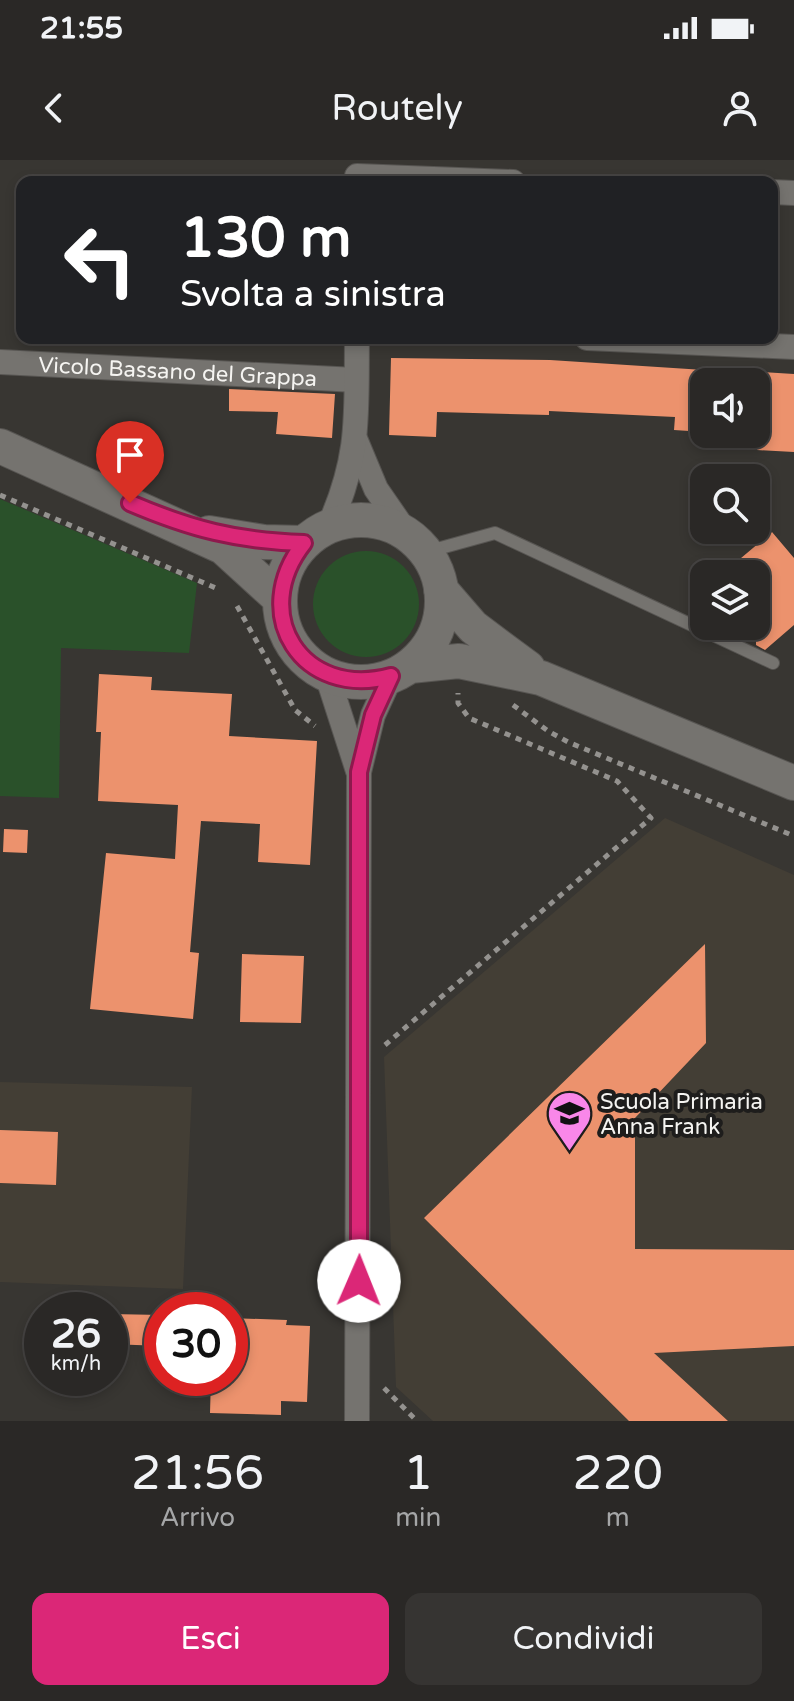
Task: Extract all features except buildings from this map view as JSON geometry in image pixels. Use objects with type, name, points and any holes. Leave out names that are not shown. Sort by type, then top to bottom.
[{"type":"main road","points":[[0,446],[182,525],[223,547],[279,598]]},
{"type":"main road","points":[[182,525],[228,538],[316,535],[355,520],[382,522],[417,543],[441,590],[476,630],[541,678]]},
{"type":"main road","points":[[316,535],[291,559],[279,598],[282,621],[292,643],[307,662],[327,675],[348,681],[369,682],[400,671],[459,661],[541,678],[794,783]]},
{"type":"main road","points":[[400,671],[425,651],[436,632],[441,612],[441,590]]},
{"type":"street","points":[[357,173],[409,176]]},
{"type":"street","points":[[316,535],[345,490],[356,441],[357,344]]},
{"type":"street","points":[[725,344],[794,347]]},
{"type":"street","name":"Vicolo Bassano del Grappa","points":[[0,362],[356,380]]},
{"type":"street","points":[[356,441],[376,489],[417,543]]},
{"type":"street","points":[[357,1421],[359,772],[373,715],[400,671]]},
{"type":"street","points":[[327,675],[359,772]]},
{"type":"lane","points":[[417,543],[495,533],[773,663]]},
{"type":"path","points":[[0,495],[223,591]]},
{"type":"path","points":[[230,596],[295,710],[306,722],[319,728]]},
{"type":"path","points":[[379,1050],[651,818],[617,781],[469,718],[458,703],[457,684]]},
{"type":"path","points":[[502,699],[568,742],[794,836]]},
{"type":"path","points":[[384,1374],[384,1389],[417,1421]]},
{"type":"shaded area","name":"Scuola Primaria Anna Frank","points":[[665,818],[794,875],[794,1421],[433,1421],[396,1387],[384,1057]]},
{"type":"shaded area","points":[[0,1082],[192,1087],[183,1289],[0,1282]]},
{"type":"green space","points":[[0,499],[197,583],[189,653],[61,648],[59,798],[0,796]]},
{"type":"green space","points":[[366,551],[386,555],[404,566],[415,584],[419,604],[415,624],[404,642],[386,653],[366,657],[346,653],[328,642],[317,624],[313,604],[317,584],[328,566],[346,555]]},
{"type":"place","name":"Scuola Primaria Anna Frank","points":[[569,1153]]},
{"type":"route","points":[[130,503],[182,525],[228,538],[304,543],[291,559],[279,598],[282,621],[292,643],[307,662],[327,675],[348,681],[369,682],[391,676],[373,715],[359,772],[359,1281]]}]
